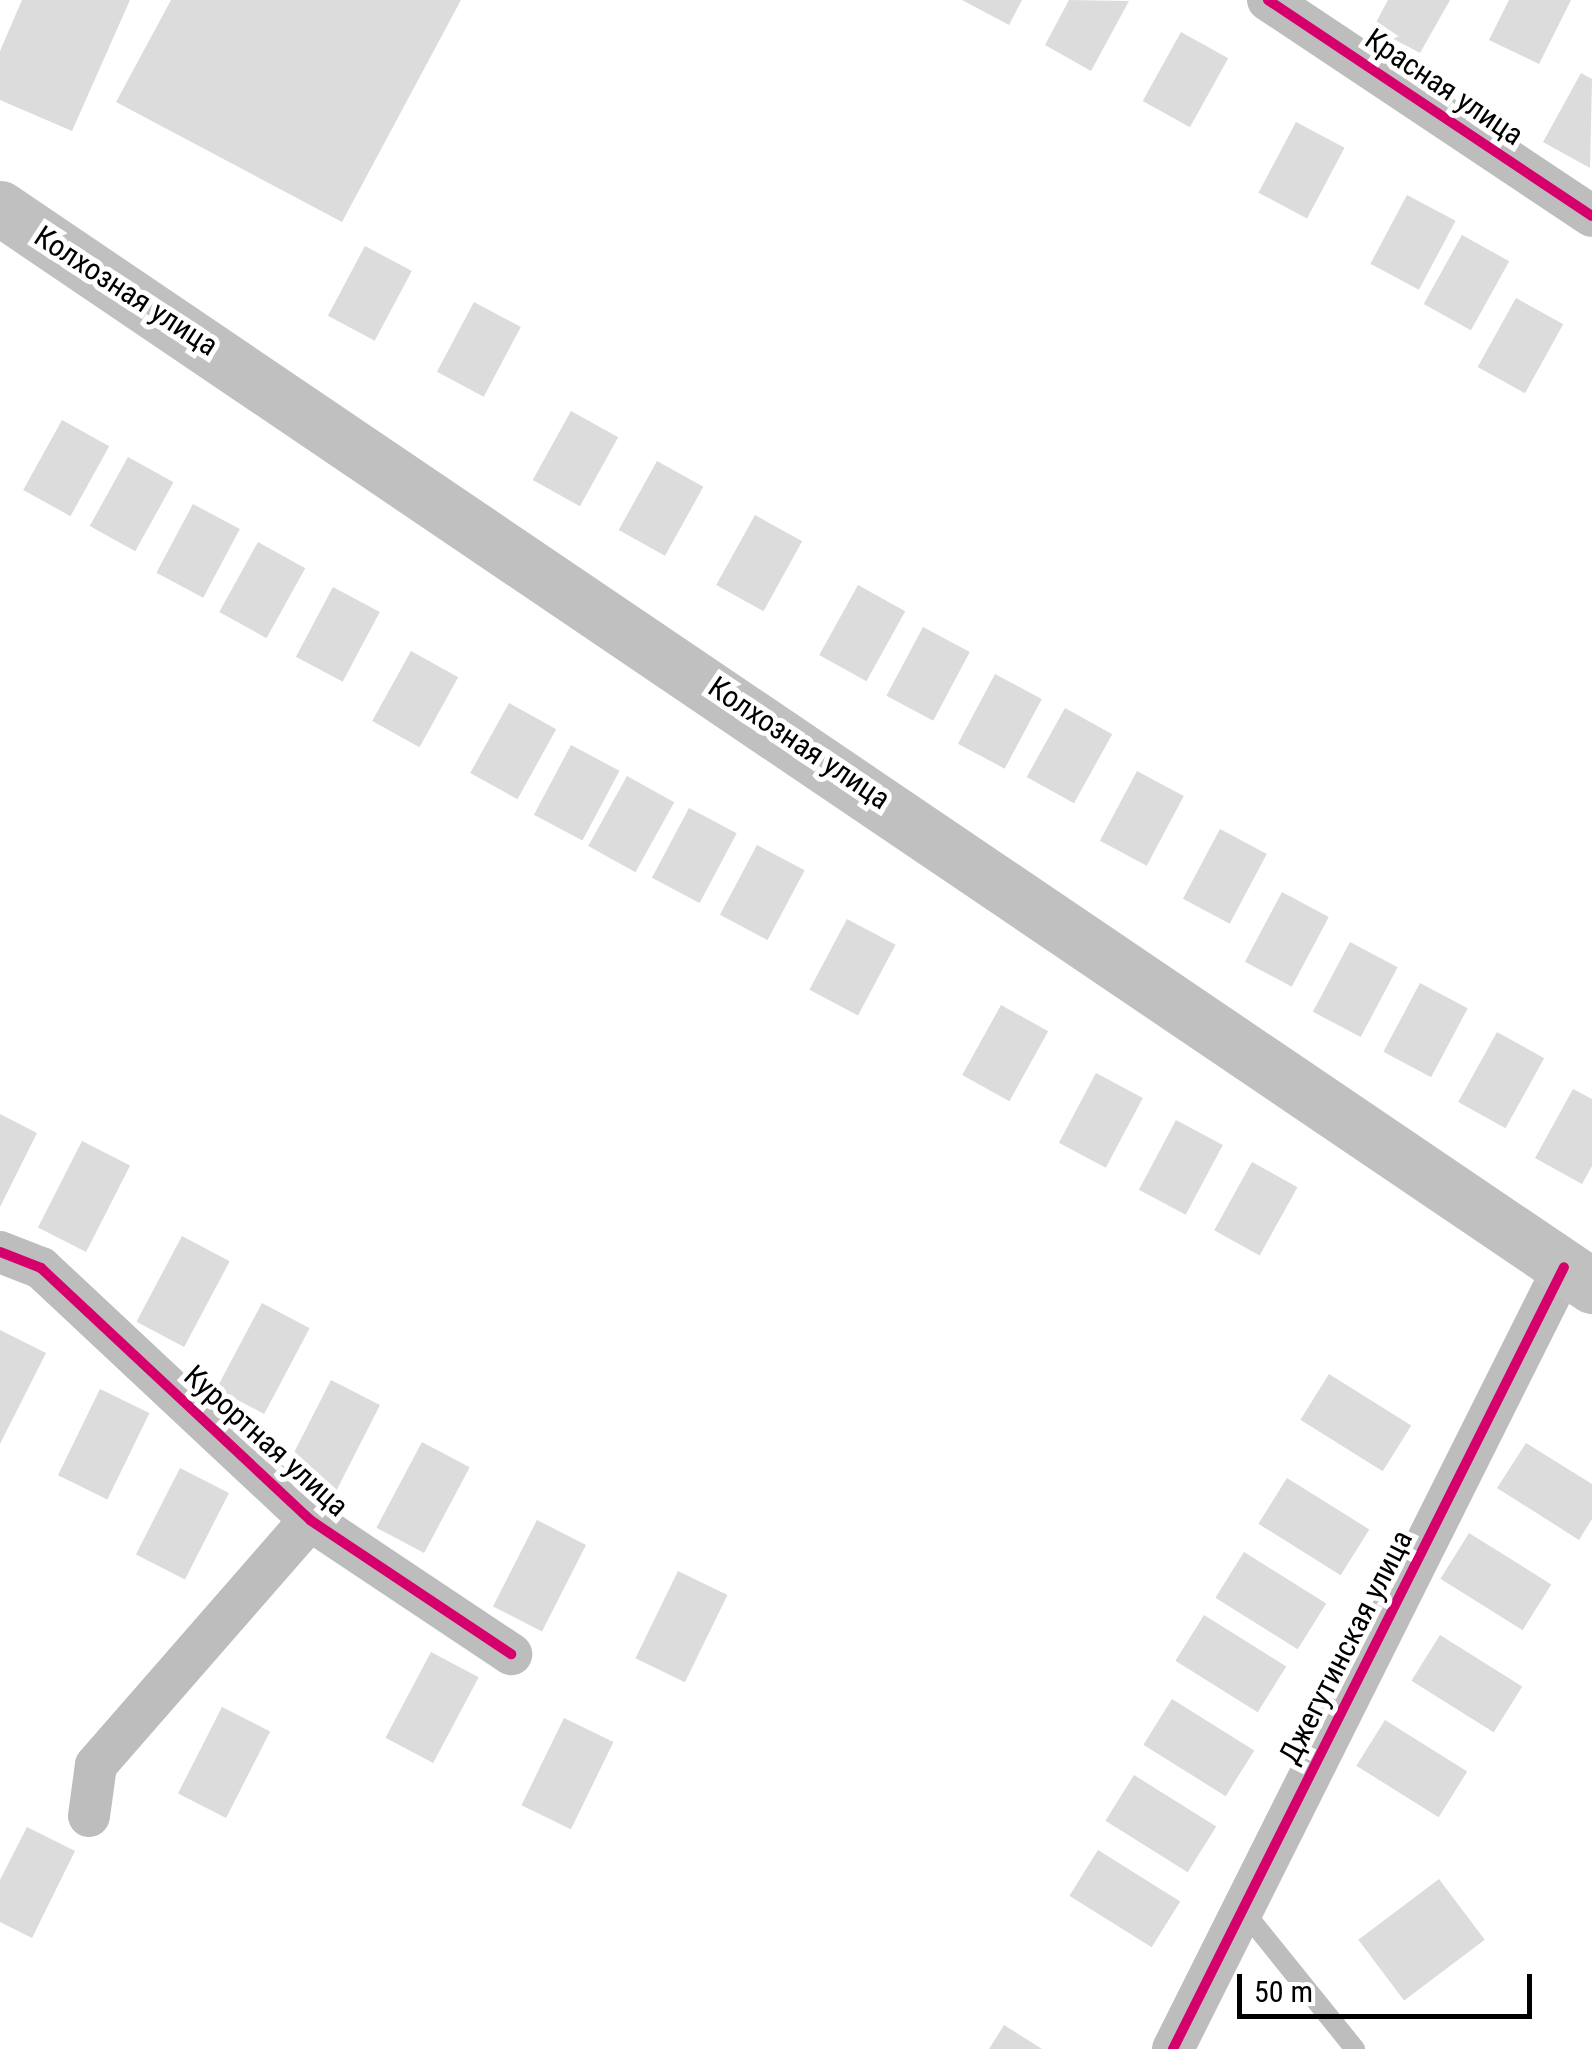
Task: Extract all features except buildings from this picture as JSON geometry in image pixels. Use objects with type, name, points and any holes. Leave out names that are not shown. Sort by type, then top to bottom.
[{"type":"main road","name":"Колхозная улица","points":[[0,208],[1578,1276]]},
{"type":"street","name":"Красная улица","points":[[1268,0],[1592,216]]},
{"type":"street","name":"Курортная улица","points":[[0,1252],[41,1268],[310,1520],[510,1654]]},
{"type":"street","name":"Джегутинская улица","points":[[1173,2049],[1242,1908],[1578,1276]]},
{"type":"street","name":"Курортная улица","points":[[89,1816],[96,1764],[310,1520]]},
{"type":"lane","points":[[1242,1908],[1355,2049]]},
{"type":"cycle path","points":[[1268,0],[1592,216]]},
{"type":"cycle path","points":[[0,1252],[41,1268],[310,1520],[511,1654]]},
{"type":"cycle path","points":[[1173,2049],[1564,1267]]}]
